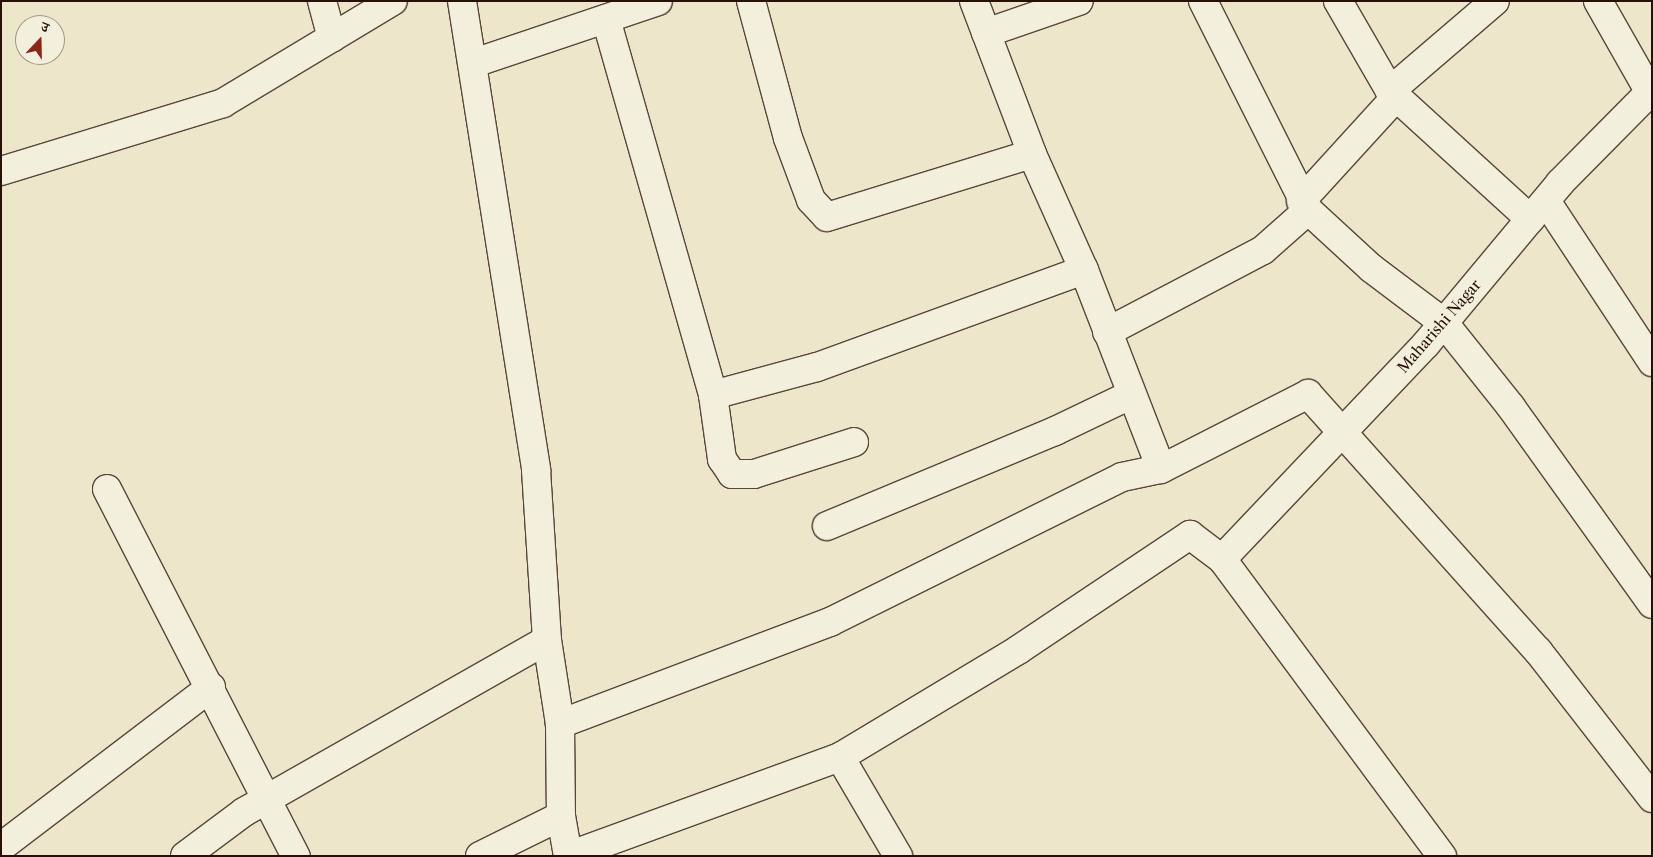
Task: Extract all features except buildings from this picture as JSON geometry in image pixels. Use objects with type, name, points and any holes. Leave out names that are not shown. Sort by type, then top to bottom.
[{"type":"street","points":[[322,1],[332,38]]},
{"type":"street","points":[[1,171],[223,103],[393,1]]},
{"type":"street","points":[[462,1],[474,63],[502,270],[536,470],[547,640],[560,724],[561,816],[568,856],[840,757],[1018,650],[1190,535],[1222,559],[1442,856]]},
{"type":"street","points":[[474,63],[658,1]]},
{"type":"street","points":[[751,1],[788,138],[811,200],[827,217],[1032,154]]},
{"type":"street","points":[[974,1],[1032,154],[1084,270],[1130,395],[1161,469]]},
{"type":"street","points":[[986,33],[1079,1]]},
{"type":"street","points":[[1203,1],[1304,205],[1371,268],[1444,323],[1511,407],[1652,604]]},
{"type":"street","points":[[1338,1],[1393,94],[1538,210],[1652,362]]},
{"type":"street","points":[[1107,332],[1263,250],[1304,205],[1393,94],[1495,1]]},
{"type":"street","points":[[1598,1],[1651,93]]},
{"type":"street","points":[[606,18],[713,396],[722,459],[732,474],[754,474],[854,442]]},
{"type":"street","name":"Maharishi Nagar","points":[[1222,559],[1444,323],[1538,210],[1651,93]]},
{"type":"street","points":[[713,396],[817,367],[1084,270]]},
{"type":"street","points":[[560,724],[830,622],[1122,477],[1161,469],[1308,394],[1538,651],[1652,798]]},
{"type":"street","points":[[827,526],[1055,431],[1130,395]]},
{"type":"street","points":[[107,490],[211,687],[296,856]]},
{"type":"street","points":[[184,856],[268,798],[547,640]]},
{"type":"street","points":[[1,847],[211,687]]},
{"type":"street","points":[[840,757],[898,856]]},
{"type":"street","points":[[480,856],[561,816]]}]
